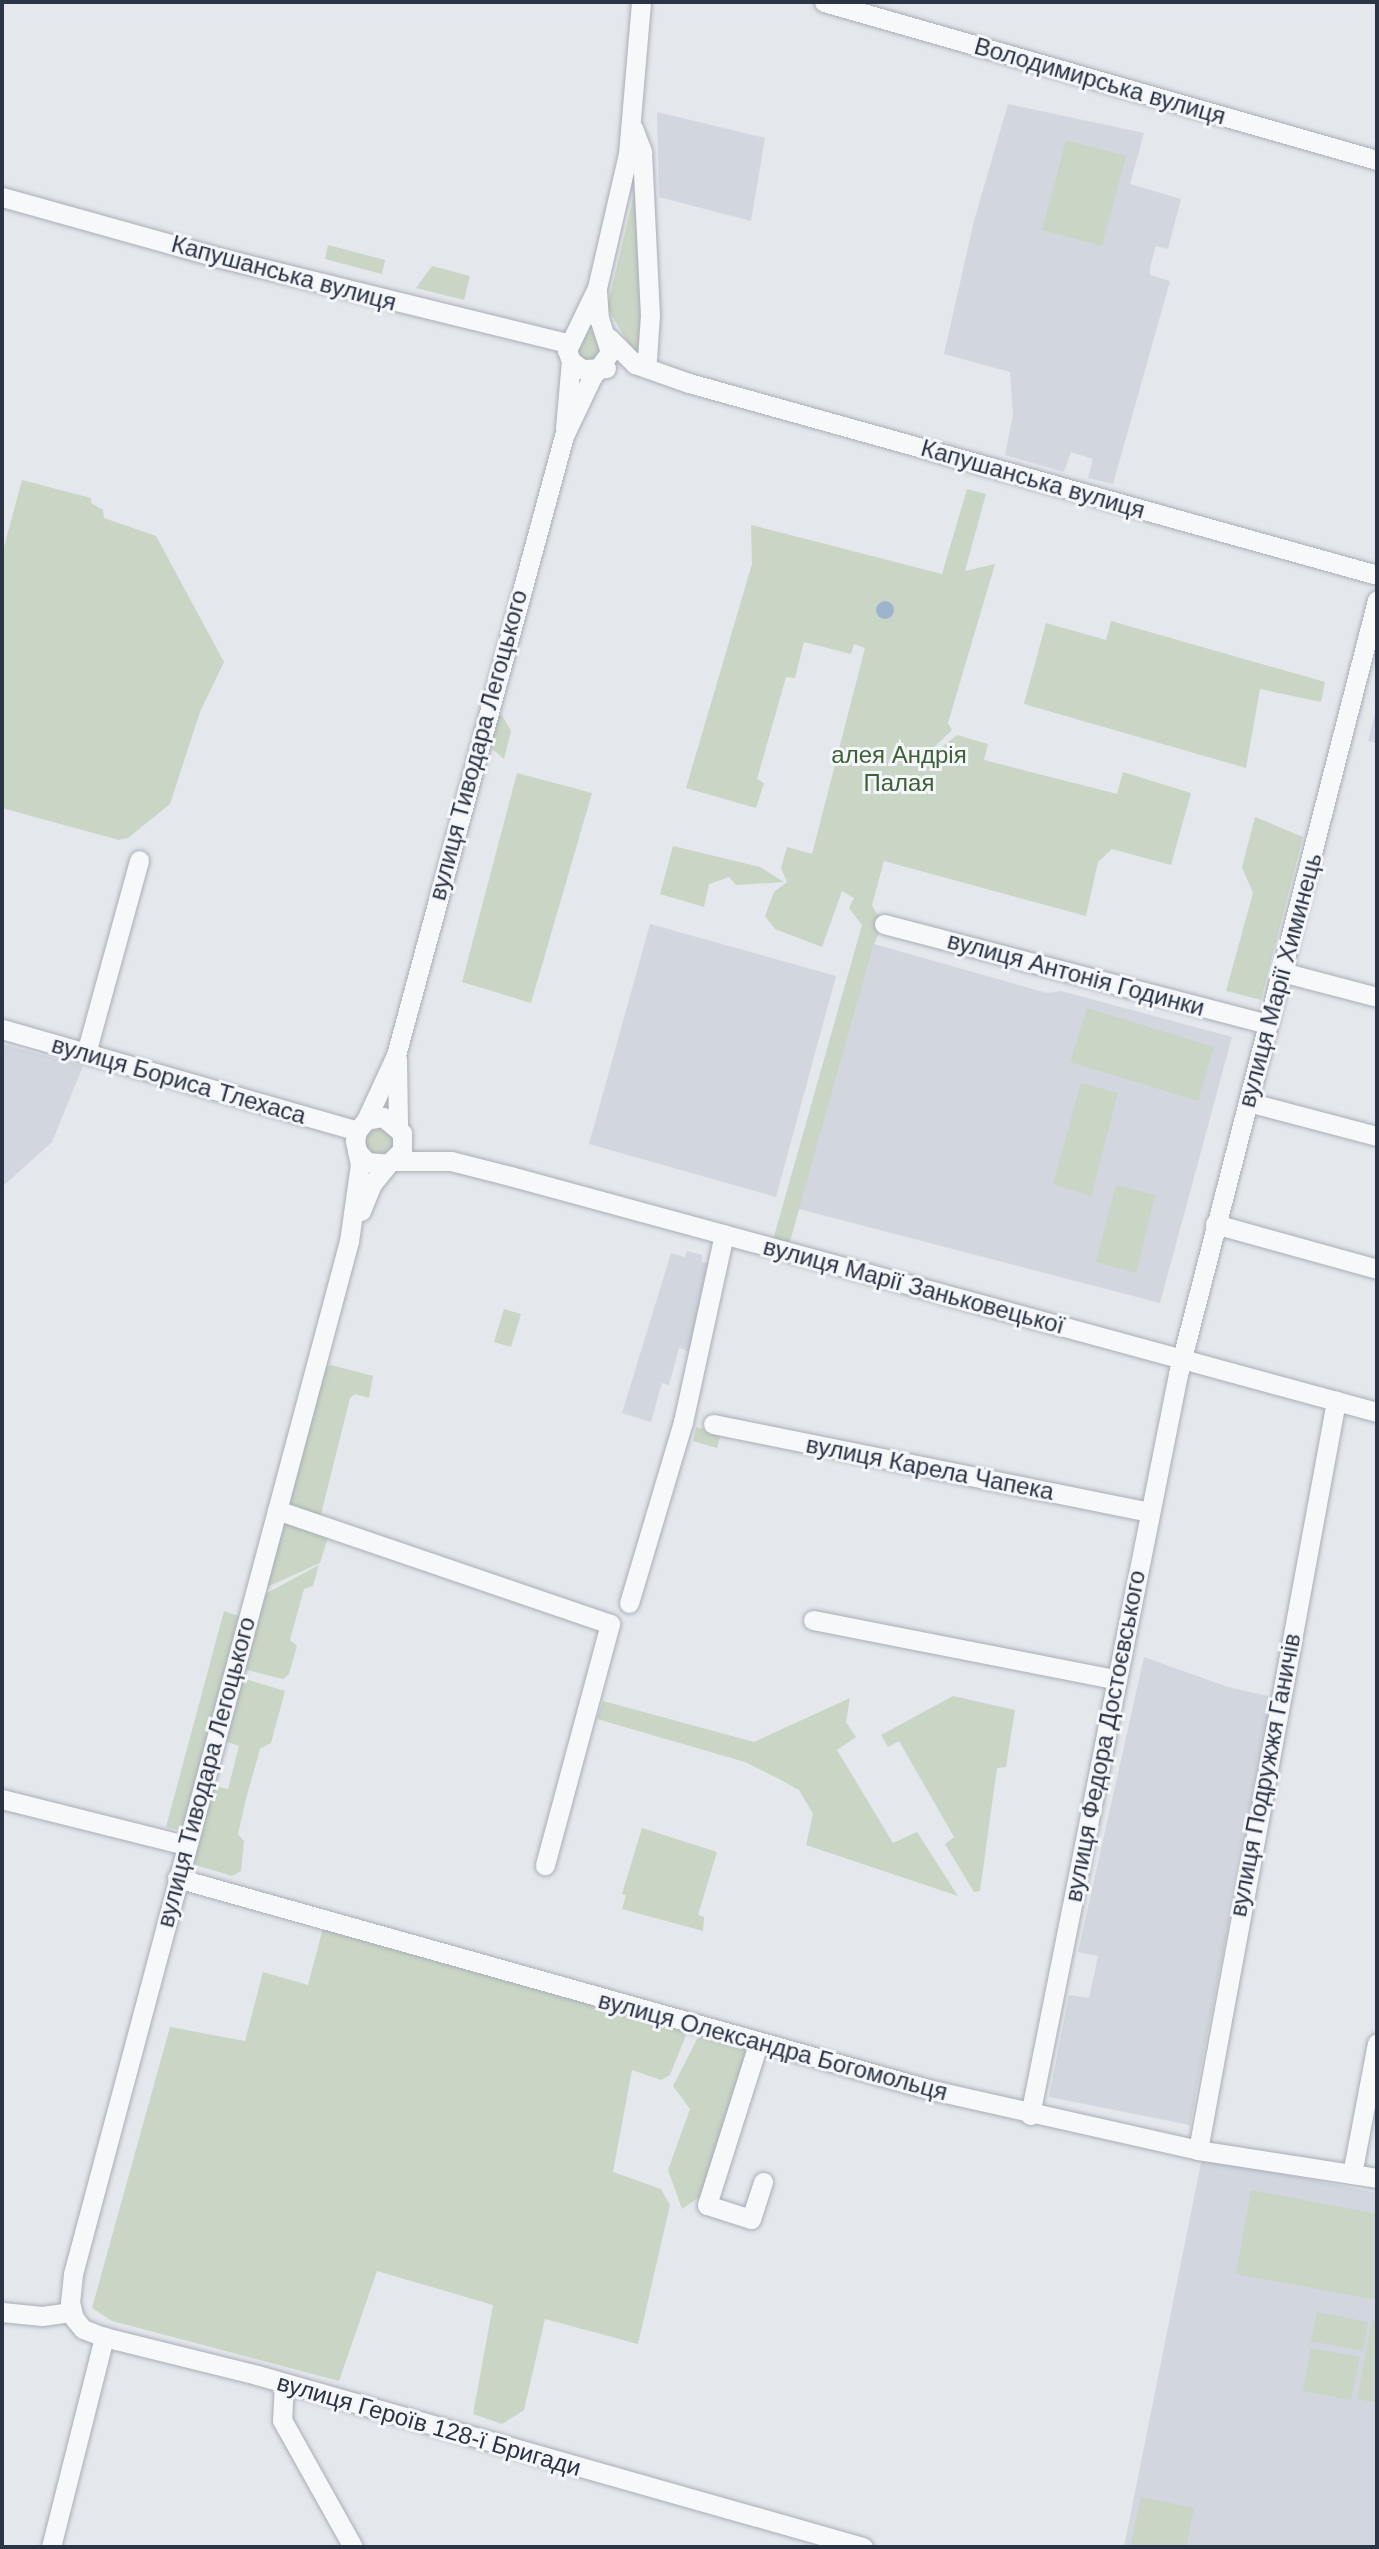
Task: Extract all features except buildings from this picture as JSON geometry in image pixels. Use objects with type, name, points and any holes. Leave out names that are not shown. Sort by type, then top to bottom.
[{"type":"street","points":[[570,346],[597,288],[632,127],[640,2]]},
{"type":"street","name":"Володимирська вулиця","points":[[824,2],[1377,160]]},
{"type":"street","points":[[632,127],[642,152],[650,347],[647,359],[635,364]]},
{"type":"street","name":"Капушанська вулиця","points":[[2,197],[217,257],[570,346]]},
{"type":"street","points":[[570,346],[582,369],[597,369],[609,358],[597,288]]},
{"type":"street","points":[[570,346],[592,326],[607,336]]},
{"type":"street","name":"Капушанська вулиця","points":[[607,336],[635,364],[689,383]]},
{"type":"street","name":"вулиця Тиводара Легоцького","points":[[564,436],[570,346]]},
{"type":"street","points":[[650,347],[665,368],[689,383]]},
{"type":"street","name":"Капушанська вулиця","points":[[597,369],[622,369],[689,383],[1377,575]]},
{"type":"street","name":"вулиця Тиводара Легоцького","points":[[72,2312],[73,2274],[185,1845],[350,1234],[360,1164],[360,1134],[397,1055],[522,578],[564,436],[597,369]]},
{"type":"street","name":"вулиця Марії Химинець","points":[[1181,1358],[1377,600]]},
{"type":"street","points":[[86,1053],[139,860]]},
{"type":"street","name":"вулиця Антонія Годинки","points":[[884,924],[1268,1024]]},
{"type":"street","points":[[1282,972],[1377,997]]},
{"type":"street","name":"вулиця Бориса Тлехаса","points":[[2,1029],[360,1134]]},
{"type":"street","name":"вулиця Тиводара Легоцького","points":[[397,1055],[400,1129]]},
{"type":"street","points":[[1248,1102],[1377,1136]]},
{"type":"street","points":[[383,1117],[400,1129],[402,1150],[391,1163],[367,1162],[360,1134],[383,1117]]},
{"type":"street","name":"вулиця Марії Заньковецької","points":[[400,1129],[451,1161]]},
{"type":"street","name":"вулиця Марії Заньковецької","points":[[391,1163],[451,1161],[1377,1412]]},
{"type":"street","name":"вулиця Тиводара Легоцького","points":[[350,1234],[365,1201],[391,1163]]},
{"type":"street","points":[[1215,1224],[1377,1269]]},
{"type":"street","points":[[628,1603],[683,1422],[724,1234]]},
{"type":"street","name":"вулиця Федора Достоєвського","points":[[1030,2115],[1148,1512],[1181,1358]]},
{"type":"street","name":"вулиця Подружжя Ганичів","points":[[1198,2150],[1336,1401]]},
{"type":"street","name":"вулиця Карела Чапека","points":[[713,1424],[1148,1512]]},
{"type":"street","points":[[277,1510],[610,1624],[545,1865]]},
{"type":"street","points":[[813,1620],[1115,1679]]},
{"type":"street","points":[[2,1799],[185,1845]]},
{"type":"street","name":"вулиця Олександра Богомольця","points":[[177,1878],[758,2044],[1030,2115],[1198,2150],[1377,2178]]},
{"type":"street","points":[[1352,2174],[1377,2043]]},
{"type":"street","points":[[758,2044],[707,2206],[751,2219],[763,2182]]},
{"type":"street","points":[[2,2312],[42,2316],[72,2312]]},
{"type":"street","name":"вулиця Героїв 128-ї Бригади","points":[[72,2312],[83,2329],[104,2337],[284,2383],[863,2547]]},
{"type":"street","points":[[51,2547],[104,2337]]},
{"type":"street","points":[[284,2383],[282,2420],[354,2547]]},
{"type":"shaded area","points":[[1008,104],[1144,133],[1130,184],[1181,199],[1168,249],[1156,246],[1150,267],[1150,275],[1170,281],[1113,484],[1088,478],[1093,459],[1071,452],[1064,472],[1005,455],[1013,415],[1010,372],[944,354],[974,221]]},
{"type":"shaded area","points":[[657,112],[765,138],[751,221],[659,197]]},
{"type":"shaded area","points":[[1377,705],[1377,743],[1368,741]]},
{"type":"shaded area","points":[[650,924],[836,976],[776,1197],[589,1144]]},
{"type":"shaded area","points":[[874,944],[1047,993],[1061,991],[1232,1037],[1160,1303],[799,1209]]},
{"type":"shaded area","points":[[2,1044],[83,1066],[52,1142],[2,1187]]},
{"type":"shaded area","points":[[687,1251],[702,1255],[702,1262],[709,1263],[691,1352],[679,1348],[669,1385],[662,1383],[651,1422],[622,1413],[671,1253],[685,1257]]},
{"type":"shaded area","points":[[1144,1657],[1228,1687],[1272,1697],[1190,2125],[1049,2097],[1069,1995],[1089,1998],[1098,1956],[1078,1952]]},
{"type":"shaded area","points":[[1202,2158],[1377,2193],[1377,2547],[1124,2547]]},
{"type":"green space","points":[[1066,140],[1126,156],[1102,246],[1042,230]]},
{"type":"green space","points":[[636,186],[643,293],[638,351],[634,352],[607,308]]},
{"type":"green space","points":[[328,245],[385,260],[382,274],[325,259]]},
{"type":"green space","points":[[432,266],[470,276],[464,300],[416,288]]},
{"type":"green space","points":[[591,330],[606,351],[584,365],[572,342]]},
{"type":"green space","points":[[22,480],[91,498],[91,503],[103,510],[104,518],[156,536],[224,662],[200,712],[170,804],[128,838],[119,840],[2,808],[2,554]]},
{"type":"green space","name":"алея Андрія Палая","points":[[967,489],[986,494],[965,571],[995,564],[948,723],[952,730],[930,751],[931,756],[957,735],[988,744],[984,760],[1117,794],[1123,772],[1191,793],[1171,865],[1112,849],[1098,862],[1086,916],[884,861],[872,905],[877,914],[886,917],[874,944],[789,1245],[773,1240],[862,925],[849,908],[854,898],[842,891],[822,947],[775,929],[765,916],[774,892],[787,882],[781,868],[787,847],[812,854],[865,648],[854,644],[851,654],[804,642],[795,678],[786,677],[757,779],[764,783],[756,808],[686,788],[752,564],[751,525],[942,574]]},
{"type":"green space","points":[[1111,621],[1325,682],[1321,702],[1260,689],[1246,768],[1024,704],[1046,623],[1106,640]]},
{"type":"green space","points":[[497,715],[502,715],[511,731],[504,759],[489,746]]},
{"type":"green space","points":[[517,773],[592,793],[531,1003],[462,982]]},
{"type":"green space","points":[[1255,817],[1303,837],[1261,1000],[1226,991],[1253,893],[1242,867]]},
{"type":"green space","points":[[673,846],[760,867],[784,882],[736,885],[729,877],[709,884],[704,907],[660,894]]},
{"type":"green space","points":[[1087,1008],[1214,1047],[1198,1101],[1070,1062]]},
{"type":"green space","points":[[1081,1083],[1118,1093],[1091,1196],[1053,1184]]},
{"type":"green space","points":[[384,1125],[397,1143],[387,1157],[366,1152],[363,1137],[369,1128]]},
{"type":"green space","points":[[1116,1185],[1155,1195],[1136,1273],[1096,1262]]},
{"type":"green space","points":[[504,1309],[521,1314],[511,1347],[494,1342]]},
{"type":"green space","points":[[331,1365],[373,1376],[369,1398],[355,1394],[350,1398],[320,1518],[288,1504],[323,1368]]},
{"type":"green space","points":[[696,1427],[721,1434],[717,1448],[693,1441]]},
{"type":"green space","points":[[282,1521],[328,1537],[320,1563],[265,1588]]},
{"type":"green space","points":[[319,1565],[313,1586],[304,1589],[290,1640],[297,1646],[289,1674],[283,1679],[247,1670],[244,1665],[263,1595]]},
{"type":"green space","points":[[224,1611],[239,1616],[182,1831],[166,1827]]},
{"type":"green space","points":[[245,1679],[285,1691],[271,1743],[260,1749],[238,1834],[244,1841],[241,1871],[232,1876],[192,1864],[214,1786],[228,1789],[239,1746],[225,1741],[240,1681]]},
{"type":"green space","points":[[953,1696],[1015,1710],[1006,1767],[997,1768],[980,1891],[974,1892],[945,1844],[954,1837],[899,1741],[888,1747],[881,1735]]},
{"type":"green space","points":[[850,1698],[846,1722],[856,1737],[837,1750],[893,1843],[917,1832],[958,1896],[806,1845],[813,1814],[799,1790],[745,1762],[597,1719],[603,1701],[754,1742]]},
{"type":"green space","points":[[642,1828],[717,1852],[698,1915],[704,1917],[703,1931],[622,1909],[626,1895],[622,1894]]},
{"type":"green space","points":[[323,1928],[685,2028],[686,2035],[670,2075],[661,2080],[632,2070],[613,2172],[661,2189],[670,2205],[638,2344],[545,2319],[524,2410],[502,2424],[473,2414],[493,2305],[377,2271],[339,2381],[112,2321],[92,2308],[170,2027],[245,2041],[263,1972],[308,1985]]},
{"type":"green space","points":[[704,2036],[751,2049],[701,2196],[682,2209],[668,2170],[690,2109],[673,2086],[697,2039]]},
{"type":"green space","points":[[1251,2190],[1377,2214],[1377,2300],[1236,2274]]},
{"type":"green space","points":[[1317,2312],[1368,2322],[1363,2351],[1311,2341]]},
{"type":"green space","points":[[1372,2320],[1377,2321],[1377,2403],[1357,2399]]},
{"type":"green space","points":[[1311,2348],[1360,2357],[1351,2400],[1303,2391]]},
{"type":"green space","points":[[1141,2497],[1194,2508],[1186,2547],[1130,2547]]},
{"type":"water","points":[[885,601],[893,606],[894,610],[889,618],[885,619],[877,614],[876,610],[881,602]]}]
